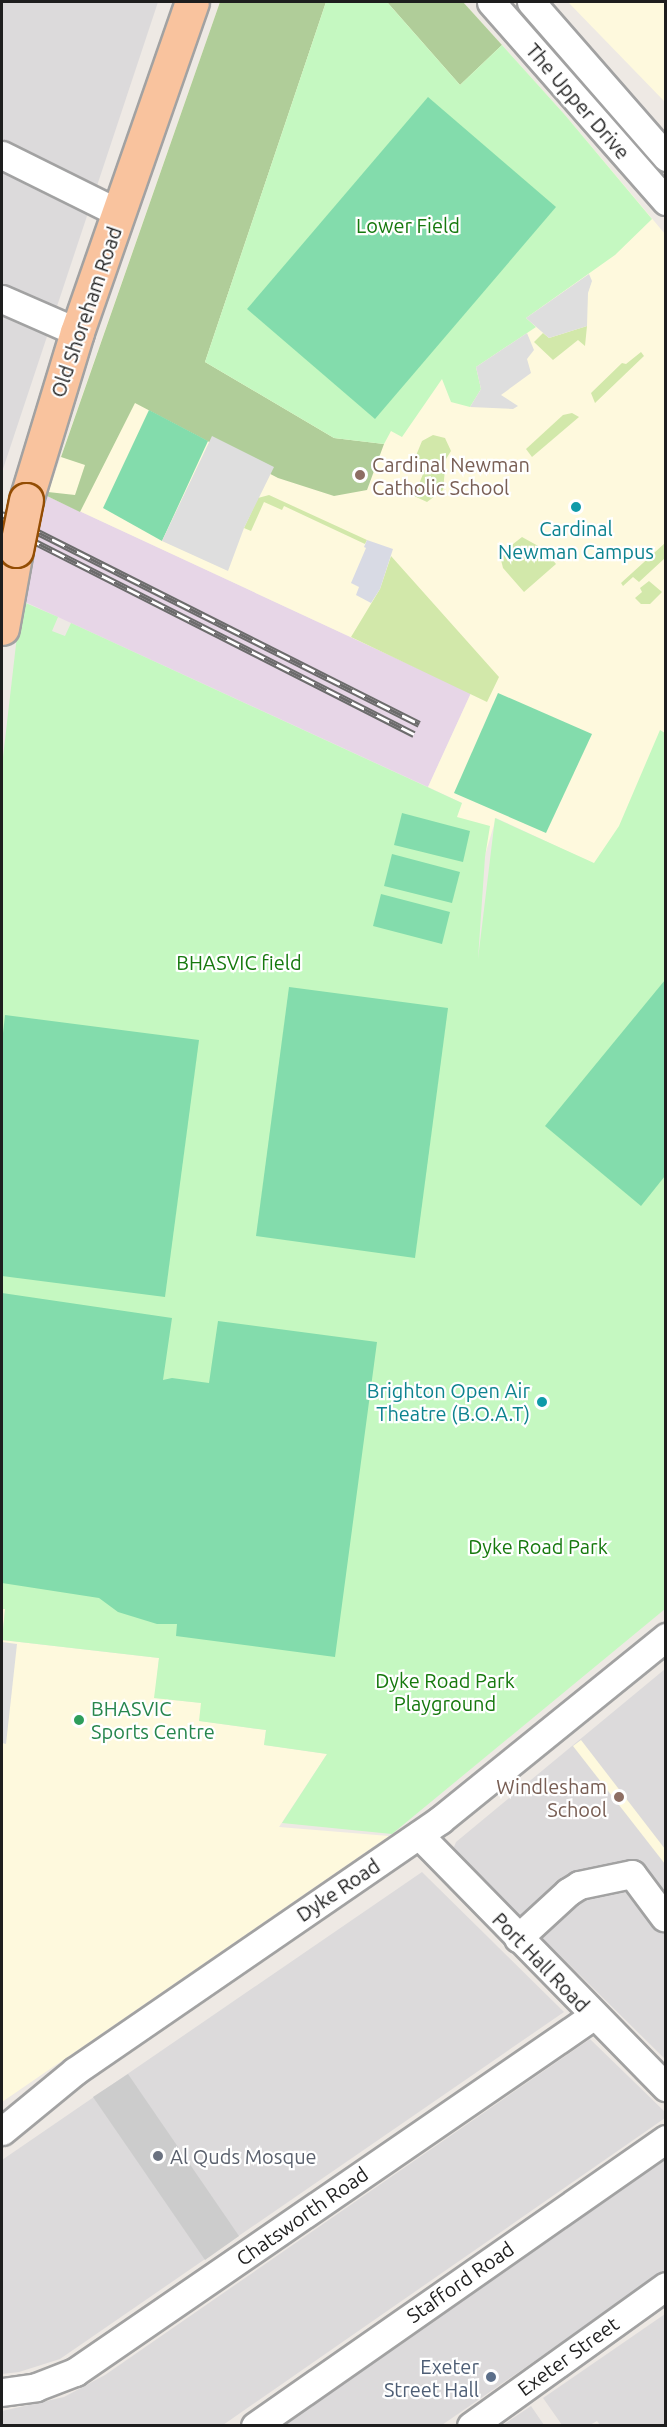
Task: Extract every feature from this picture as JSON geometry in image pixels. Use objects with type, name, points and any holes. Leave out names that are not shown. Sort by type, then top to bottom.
[{"type":"main road","name":"Old Shoreham Road","points":[[2,628],[26,500],[77,332],[192,2]]},
{"type":"street","name":"The Upper Drive","points":[[491,2],[666,201]]},
{"type":"street","name":"The Upper Drive","points":[[531,2],[666,157]]},
{"type":"street","points":[[2,154],[119,213]]},
{"type":"street","points":[[2,299],[77,332]]},
{"type":"street","name":"Dyke Road","points":[[2,2131],[75,2071],[419,1835],[666,1637]]},
{"type":"street","name":"Port Hall Road","points":[[419,1835],[593,2016],[666,2087]]},
{"type":"street","points":[[518,1938],[568,1892],[579,1885],[589,1881],[632,1874],[664,1917]]},
{"type":"street","name":"Chatsworth Road","points":[[2,2392],[42,2385],[75,2372],[593,2016]]},
{"type":"street","name":"Stafford Road","points":[[255,2426],[666,2139]]},
{"type":"street","name":"Exeter Street","points":[[471,2426],[666,2286]]},
{"type":"shaded area","points":[[2,2],[158,2],[2,472]]},
{"type":"shaded area","name":"Cardinal Newman Catholic School","points":[[220,2],[463,2],[565,115],[665,234],[665,897],[496,818],[455,957],[354,930],[462,803],[428,787],[471,693],[47,496]]},
{"type":"shaded area","points":[[568,2],[665,2],[665,102]]},
{"type":"shaded area","points":[[589,274],[592,281],[588,293],[587,326],[549,338],[526,318]]},
{"type":"shaded area","points":[[527,333],[534,350],[527,359],[531,373],[501,395],[518,406],[513,409],[470,407],[481,389],[476,367]]},
{"type":"shaded area","points":[[212,436],[274,467],[244,528],[228,571],[162,541]]},
{"type":"shaded area","points":[[47,496],[471,693],[428,787],[21,600]]},
{"type":"shaded area","points":[[367,540],[393,549],[380,589],[371,603],[356,595],[359,587],[351,583],[366,548],[364,547]]},
{"type":"shaded area","points":[[2,1609],[5,1609],[2,1640]]},
{"type":"shaded area","points":[[2,1640],[159,1658],[155,1698],[202,1703],[200,1721],[266,1730],[264,1745],[327,1754],[279,1827],[389,1836],[2,2102]]},
{"type":"shaded area","points":[[2,1642],[17,1644],[6,1744],[2,1743]]},
{"type":"shaded area","points":[[665,1669],[665,2059],[456,1853],[454,1847],[456,1842]]},
{"type":"shaded area","name":"Windlesham School","points":[[581,1740],[665,1849],[665,1864],[573,1746]]},
{"type":"shaded area","points":[[422,1872],[564,2012],[60,2359],[19,2372],[2,2374],[2,2160]]},
{"type":"shaded area","points":[[590,2039],[665,2112],[665,2118],[223,2425],[2,2425],[2,2411],[64,2397],[105,2375]]},
{"type":"shaded area","points":[[128,2074],[239,2236],[205,2260],[93,2097]]},
{"type":"shaded area","points":[[665,2160],[665,2271],[442,2425],[283,2426]]},
{"type":"shaded area","points":[[665,2314],[665,2425],[600,2425],[597,2421],[590,2425],[562,2425],[543,2398]]},
{"type":"shaded area","points":[[531,2406],[544,2425],[503,2425]]},
{"type":"green space","points":[[220,2],[326,2],[205,362],[334,438],[384,444],[367,490],[334,496],[278,478],[135,403],[80,512],[47,496],[48,492],[75,495],[85,465],[61,457]]},
{"type":"green space","name":"Lower Field","points":[[326,2],[387,2],[460,85],[502,45],[565,115],[652,219],[615,255],[526,318],[536,327],[476,367],[481,389],[470,407],[451,402],[442,379],[402,437],[391,431],[384,444],[334,438],[205,362]]},
{"type":"green space","points":[[387,2],[463,2],[502,45],[460,85]]},
{"type":"green space","points":[[428,97],[556,207],[375,419],[247,309]]},
{"type":"green space","points":[[587,326],[585,346],[578,340],[553,360],[534,342],[543,333],[549,338]]},
{"type":"green space","points":[[641,352],[644,356],[595,403],[591,393],[622,363],[626,364]]},
{"type":"green space","points":[[149,410],[208,441],[162,541],[103,508]]},
{"type":"green space","points":[[572,413],[579,417],[532,457],[526,449],[563,415]]},
{"type":"green space","points":[[433,435],[445,438],[451,451],[446,459],[443,490],[427,502],[414,496],[428,462],[415,458],[422,441]]},
{"type":"green space","points":[[269,495],[367,540],[365,544],[284,506],[282,510],[264,502],[251,531],[244,528],[258,498]]},
{"type":"green space","points":[[522,537],[540,547],[554,547],[547,553],[556,564],[524,592],[503,568],[501,560],[503,552]]},
{"type":"green space","points":[[665,543],[665,558],[639,582],[633,577],[623,586],[621,583]]},
{"type":"green space","points":[[391,556],[499,677],[487,702],[351,637],[380,589]]},
{"type":"green space","points":[[649,581],[662,592],[650,604],[641,604],[635,598],[642,592],[640,588]]},
{"type":"green space","name":"BHASVIC field","points":[[21,601],[58,617],[52,631],[65,636],[71,623],[462,803],[457,817],[490,826],[485,857],[478,959],[495,818],[594,863],[619,826],[660,730],[665,733],[665,1609],[392,1834],[282,1823],[327,1754],[264,1745],[266,1730],[199,1721],[201,1703],[154,1698],[159,1658],[2,1640],[5,1609],[2,1609],[2,766]]},
{"type":"green space","points":[[498,693],[592,734],[546,833],[454,793]]},
{"type":"green space","points":[[402,813],[470,831],[463,862],[394,845]]},
{"type":"green space","points":[[392,854],[460,872],[452,903],[384,886]]},
{"type":"green space","points":[[381,894],[450,912],[442,944],[373,926]]},
{"type":"green space","points":[[665,980],[665,1176],[641,1206],[545,1126]]},
{"type":"green space","points":[[289,987],[448,1008],[415,1258],[256,1236]]},
{"type":"green space","points":[[5,1015],[199,1040],[165,1297],[2,1276],[2,1042]]},
{"type":"green space","points":[[2,1293],[172,1318],[163,1380],[172,1378],[209,1383],[218,1321],[377,1342],[335,1657],[176,1636],[177,1624],[157,1624],[118,1612],[99,1598],[2,1583]]},
{"type":"railway","points":[[2,514],[419,724]]},
{"type":"railway","points":[[2,525],[414,734]]},
{"type":"place","name":"Cardinal Newman Catholic School","points":[[360,475]]},
{"type":"place","name":"Cardinal Newman Campus","points":[[576,507]]},
{"type":"place","name":"Brighton Open Air Theatre (B.O.A.T)","points":[[542,1402]]},
{"type":"place","name":"BHASVIC Sports Centre","points":[[79,1720]]},
{"type":"place","name":"Windlesham School","points":[[619,1797]]},
{"type":"place","name":"Al Quds Mosque","points":[[158,2156]]},
{"type":"place","name":"Exeter Street Hall","points":[[491,2377]]},
{"type":"park label","name":"Dyke Road Park","points":[[538,1546]]},
{"type":"park label","name":"Dyke Road Park Playground","points":[[445,1692]]}]
